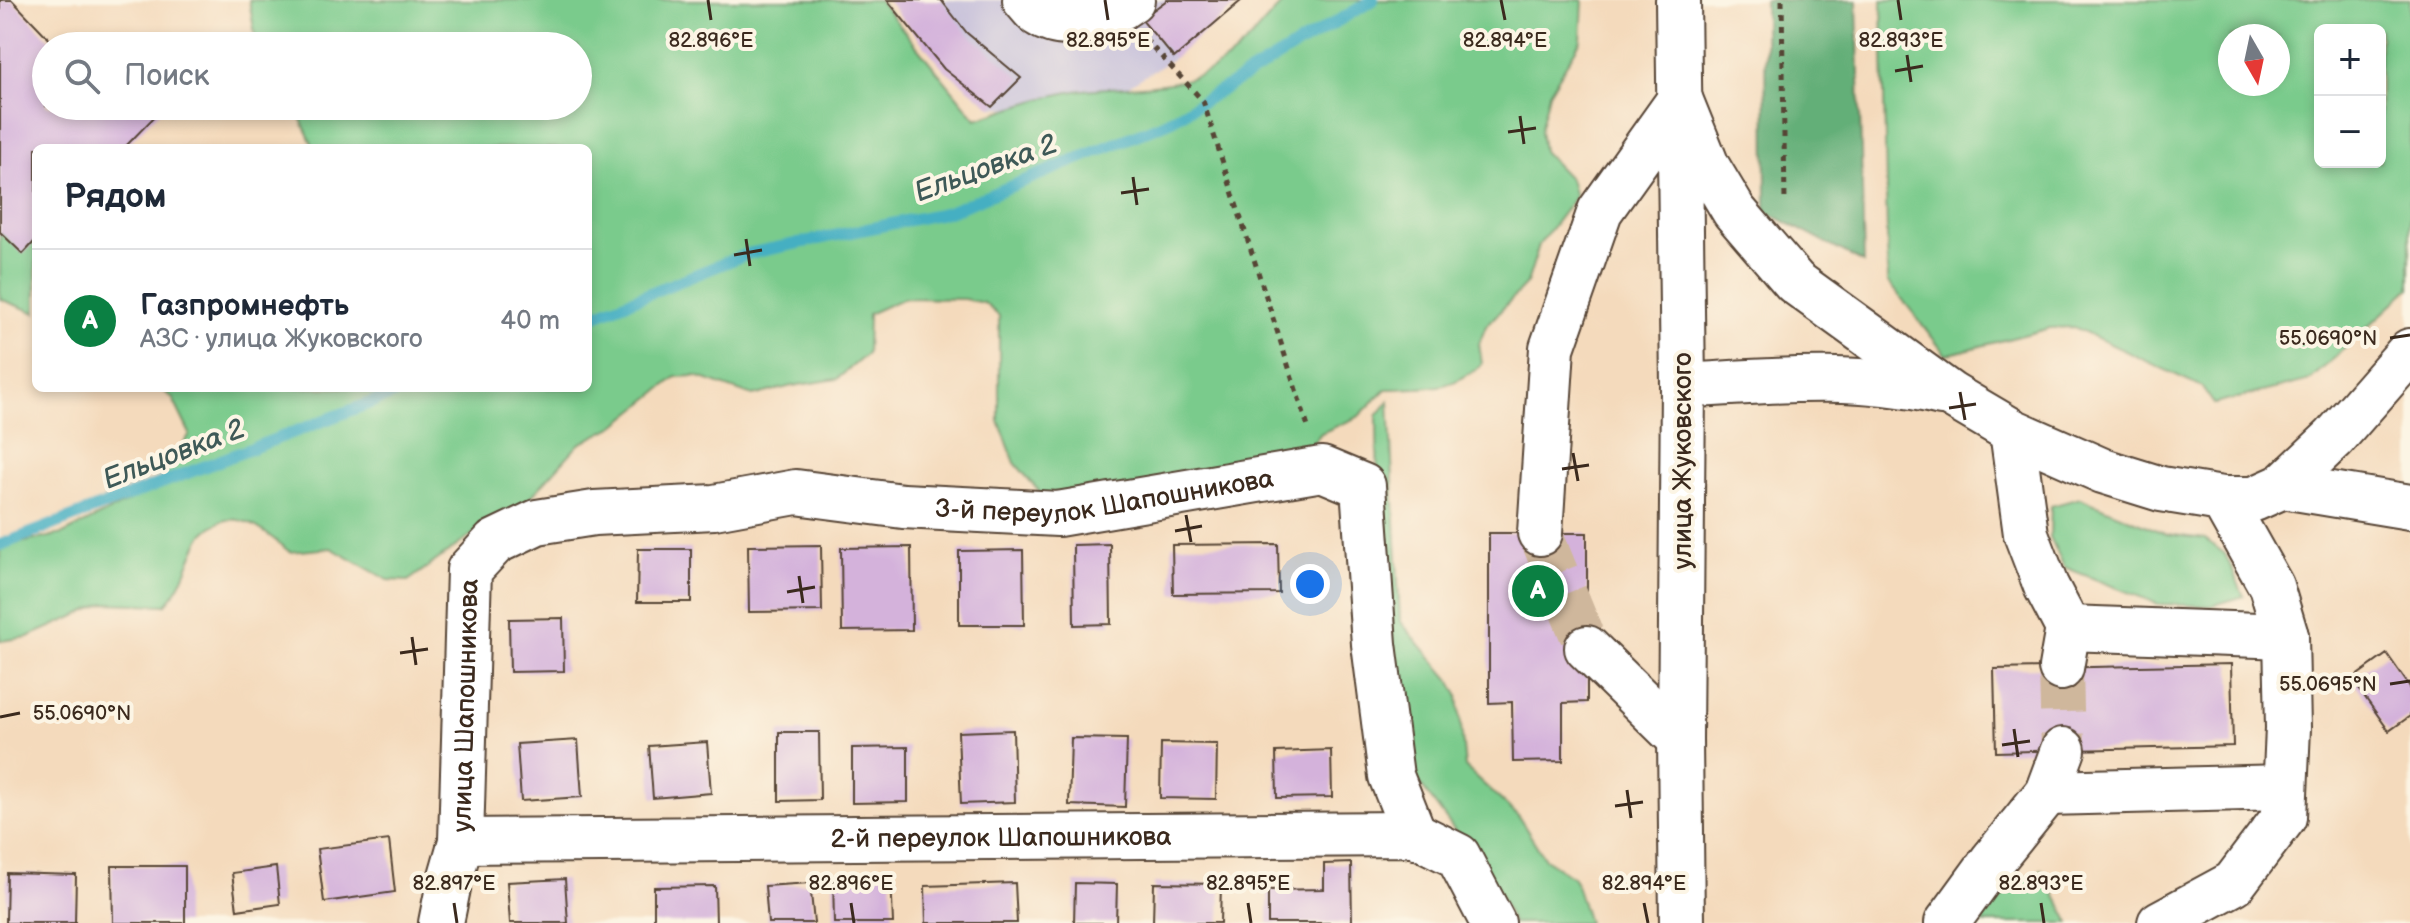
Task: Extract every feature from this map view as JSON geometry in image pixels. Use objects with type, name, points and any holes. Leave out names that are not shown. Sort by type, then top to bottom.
[{"type":"street","points":[[1025,0],[1039,15],[1072,25],[1124,5]]},
{"type":"street","name":"улица Жуковского","points":[[1678,0],[1683,386],[1682,923]]},
{"type":"street","points":[[1680,99],[1707,166],[1734,211],[1795,282],[1951,395],[2012,431],[2103,471],[2161,489],[2222,499],[2254,499],[2283,486],[2334,438],[2410,351]]},
{"type":"street","points":[[1540,533],[1552,348],[1600,211],[1680,99]]},
{"type":"street","points":[[1683,386],[1817,380],[1903,383],[1951,395]]},
{"type":"street","points":[[2012,431],[2026,534],[2046,586],[2064,648],[2286,636]]},
{"type":"street","points":[[1322,469],[1363,486],[1374,644],[1391,776],[1414,834]]},
{"type":"street","name":"3-й переулок Шапошникова","points":[[495,542],[537,522],[594,513],[714,507],[796,492],[903,506],[1058,514],[1322,469]]},
{"type":"street","points":[[2283,486],[2410,507]]},
{"type":"street","points":[[2160,923],[2234,883],[2284,817],[2288,728],[2286,636],[2271,586],[2222,499]]},
{"type":"street","name":"улица Шапошникова","points":[[441,923],[461,841],[469,570],[495,542]]},
{"type":"street","points":[[1587,648],[1680,739]]},
{"type":"street","points":[[1947,923],[2047,793],[2063,750]]},
{"type":"street","points":[[2047,793],[2285,787]]},
{"type":"street","name":"2-й переулок Шапошникова","points":[[461,841],[1414,834],[1458,856],[1493,923]]},
{"type":"path","points":[[1782,0],[1783,187],[1787,214]]},
{"type":"path","points":[[1124,5],[1203,101],[1322,469]]},
{"type":"shaded area","points":[[887,0],[1242,0],[1174,58],[1089,110],[992,107],[944,69]]},
{"type":"green space","points":[[249,0],[879,0],[976,119],[1065,93],[1164,84],[1203,74],[1240,49],[1286,0],[1583,0],[1581,40],[1549,93],[1540,130],[1543,151],[1570,179],[1575,197],[1539,245],[1527,283],[1486,326],[1479,344],[1482,364],[1448,384],[1386,389],[1358,417],[1321,433],[1308,449],[1058,514],[1015,463],[999,421],[999,316],[984,303],[964,299],[904,298],[868,314],[867,354],[837,379],[753,396],[696,376],[676,377],[615,426],[579,444],[511,519],[472,535],[408,581],[388,580],[331,548],[290,552],[264,531],[233,519],[213,526],[201,537],[182,581],[165,605],[105,603],[28,637],[0,641],[0,547],[63,534],[153,489],[190,434],[173,399],[165,392],[592,392],[592,144],[312,144],[301,120],[592,120],[592,32],[254,32]]},
{"type":"green space","points":[[1765,0],[1857,0],[1864,263],[1766,212]]},
{"type":"green space","points":[[1882,0],[2410,0],[2410,288],[2310,380],[2214,404],[2202,387],[2074,327],[2050,328],[1946,355],[1888,281]]},
{"type":"green space","points":[[0,233],[32,242],[32,311],[0,299]]},
{"type":"green space","points":[[1389,401],[1400,621],[1450,680],[1458,695],[1465,767],[1518,816],[1545,859],[1574,878],[1588,923],[1512,923],[1496,886],[1402,760],[1378,518],[1377,416]]},
{"type":"green space","points":[[2080,498],[2166,534],[2205,539],[2225,554],[2244,596],[2211,606],[2158,604],[2064,567],[2050,537],[2051,506]]},
{"type":"green space","points":[[2042,869],[2070,923],[1961,923],[1969,909]]},
{"type":"building","points":[[0,0],[12,0],[43,32],[32,32],[32,120],[151,120],[128,144],[32,144],[32,244],[23,254],[0,232]]},
{"type":"building","points":[[887,0],[941,0],[967,33],[1021,78],[992,107],[944,69]]},
{"type":"building","points":[[1167,0],[1242,0],[1174,58],[1141,19]]},
{"type":"building","points":[[1489,533],[1587,533],[1587,702],[1563,703],[1563,761],[1513,762],[1512,702],[1489,703]]},
{"type":"building","points":[[1110,544],[1111,624],[1074,625],[1073,545]]},
{"type":"building","points":[[1278,544],[1279,593],[1173,594],[1172,545]]},
{"type":"building","points":[[821,545],[822,611],[749,612],[748,546]]},
{"type":"building","points":[[911,547],[912,630],[842,631],[841,548]]},
{"type":"building","points":[[638,549],[691,549],[691,602],[637,602]]},
{"type":"building","points":[[1023,550],[1024,625],[959,625],[959,551]]},
{"type":"building","points":[[563,618],[564,671],[510,672],[509,619]]},
{"type":"building","points":[[2387,654],[2410,687],[2410,716],[2389,731],[2352,679]]},
{"type":"building","points":[[2231,664],[2233,746],[1996,752],[1994,669]]},
{"type":"building","points":[[1013,730],[1015,802],[961,804],[958,732]]},
{"type":"building","points":[[779,732],[819,732],[820,800],[779,801]]},
{"type":"building","points":[[1071,738],[1127,739],[1125,807],[1069,805]]},
{"type":"building","points":[[578,740],[582,797],[521,801],[517,744]]},
{"type":"building","points":[[707,742],[711,793],[653,798],[649,746]]},
{"type":"building","points":[[1161,743],[1217,744],[1216,799],[1160,798]]},
{"type":"building","points":[[908,747],[908,802],[852,803],[852,748]]},
{"type":"building","points":[[1331,750],[1332,797],[1277,798],[1276,752]]},
{"type":"building","points":[[389,840],[395,892],[324,902],[317,849]]},
{"type":"building","points":[[1351,863],[1352,923],[1268,923],[1268,890],[1324,889],[1324,864]]},
{"type":"building","points":[[112,866],[185,866],[185,923],[113,923]]},
{"type":"building","points":[[276,867],[280,904],[237,910],[232,873]]},
{"type":"building","points":[[7,873],[76,875],[75,923],[6,923]]},
{"type":"building","points":[[891,875],[893,923],[834,923],[833,876]]},
{"type":"building","points":[[565,879],[568,923],[510,923],[507,882]]},
{"type":"building","points":[[810,883],[814,923],[768,923],[765,886]]},
{"type":"building","points":[[1015,883],[1017,923],[926,923],[925,886]]},
{"type":"building","points":[[1075,883],[1117,884],[1116,923],[1074,923]]},
{"type":"building","points":[[1154,883],[1221,884],[1220,923],[1153,923]]},
{"type":"building","points":[[715,886],[716,923],[654,923],[654,887]]},
{"type":"waterway","name":"Ельцовка 2","points":[[592,316],[747,254],[948,212],[1168,122],[1373,0]]},
{"type":"waterway","name":"Ельцовка 2","points":[[0,545],[399,392]]},
{"type":"tunnel","points":[[1540,533],[1587,648]]},
{"type":"tunnel","points":[[2061,668],[2063,750]]},
{"type":"place","name":"Газпромнефть","points":[[1538,591]]}]
